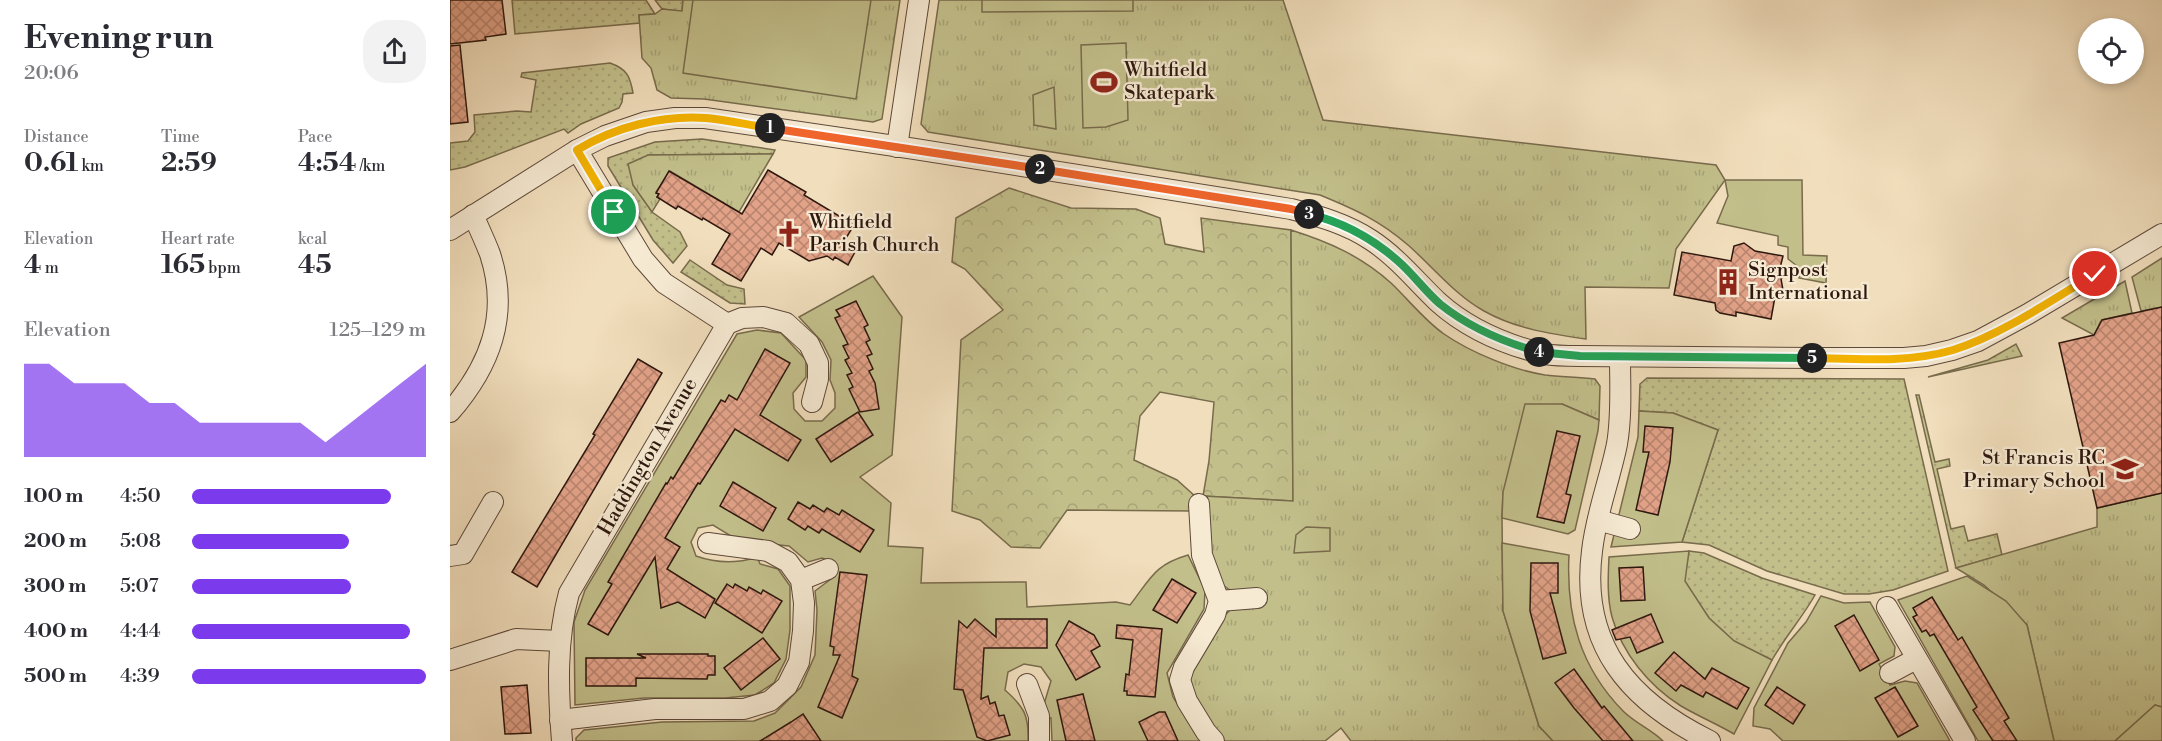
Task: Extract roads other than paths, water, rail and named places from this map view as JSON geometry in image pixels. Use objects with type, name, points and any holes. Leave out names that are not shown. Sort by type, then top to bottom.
[{"type":"street","points":[[897,147],[919,0]]},
{"type":"street","points":[[450,230],[577,150],[626,128],[646,122],[705,118],[1291,209],[1331,219],[1371,239],[1399,261],[1440,303],[1475,328],[1509,344],[1546,354],[1620,357],[1904,358],[1953,350],[1978,341],[2162,234]]},
{"type":"street","points":[[577,150],[643,259],[664,283],[727,324],[742,318],[763,317],[786,323],[809,344],[818,363],[818,379],[813,402]]},
{"type":"street","points":[[450,412],[468,391],[484,364],[493,339],[497,313],[496,283],[490,254],[473,215]]},
{"type":"street","name":"Haddington Avenue","points":[[562,741],[560,720],[562,618],[569,593],[727,324]]},
{"type":"street","points":[[1620,357],[1617,444],[1592,548],[1589,580],[1594,617],[1608,656],[1632,688],[1664,716],[1710,741]]},
{"type":"street","points":[[450,556],[463,554],[493,502]]},
{"type":"street","points":[[1199,504],[1202,555],[1219,601],[1215,615],[1184,667],[1180,680],[1187,701],[1214,741]]},
{"type":"street","points":[[1598,520],[1630,529]]},
{"type":"street","points":[[560,720],[655,709],[744,709],[770,700],[787,686],[799,662],[804,603],[801,580],[788,562],[768,551],[708,543]]},
{"type":"street","points":[[801,580],[828,569]]},
{"type":"street","points":[[1219,601],[1257,598]]},
{"type":"street","points":[[1887,607],[1965,741]]},
{"type":"street","points":[[450,660],[516,639],[561,641]]},
{"type":"street","points":[[1890,673],[1916,659]]},
{"type":"street","points":[[1027,684],[1039,716],[1039,741]]},
{"type":"place","name":"Whitfield Skatepark","points":[[1104,82]]},
{"type":"place","name":"Whitfield Parish Church","points":[[789,234]]},
{"type":"place","name":"Signpost International","points":[[1728,282]]},
{"type":"place","name":"St Francis RC Primary School","points":[[2125,469]]}]
